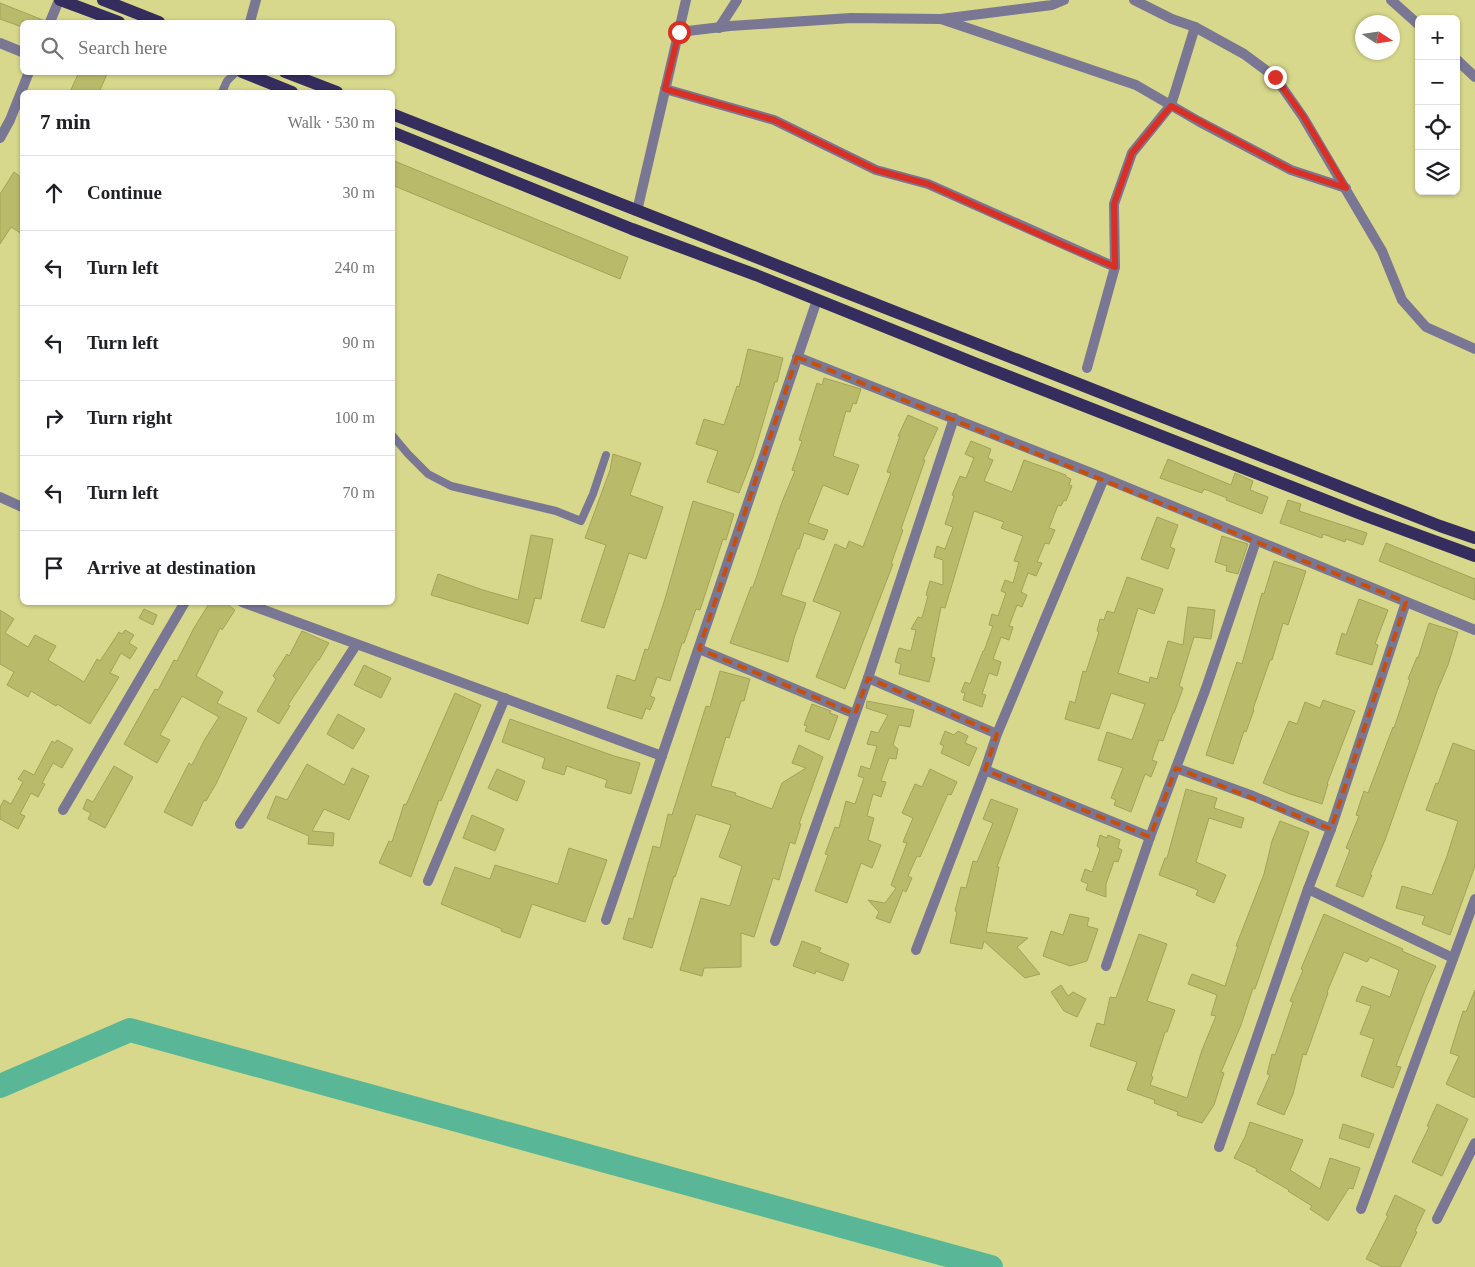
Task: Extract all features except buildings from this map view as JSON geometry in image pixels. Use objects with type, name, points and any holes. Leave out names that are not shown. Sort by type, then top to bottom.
[{"type":"main road","points":[[60,0],[114,20]]},
{"type":"main road","points":[[103,0],[154,20]]},
{"type":"main road","points":[[250,75],[287,90]]},
{"type":"main road","points":[[293,75],[332,90]]},
{"type":"main road","points":[[395,115],[1431,523],[1475,538]]},
{"type":"main road","points":[[395,133],[1366,516],[1475,556]]},
{"type":"street","points":[[51,20],[60,0]]},
{"type":"street","points":[[251,20],[256,0]]},
{"type":"street","points":[[637,211],[686,0]]},
{"type":"street","points":[[719,28],[737,0]]},
{"type":"street","points":[[679,32],[851,18],[941,19],[1052,5],[1064,0]]},
{"type":"street","points":[[1134,0],[1172,19],[1195,27],[1244,54],[1275,77],[1303,116],[1382,251],[1402,300],[1426,327],[1475,349]]},
{"type":"street","points":[[1391,0],[1415,21]]},
{"type":"street","points":[[941,19],[1136,84],[1171,106],[1291,170],[1346,188]]},
{"type":"street","points":[[1087,368],[1115,267],[1114,204],[1132,153],[1171,106],[1195,27]]},
{"type":"street","points":[[0,43],[20,51]]},
{"type":"street","points":[[1457,60],[1475,77]]},
{"type":"street","points":[[22,90],[28,75]]},
{"type":"street","points":[[665,89],[774,120],[876,170],[928,184],[1115,267]]},
{"type":"street","points":[[0,138],[10,120],[20,95]]},
{"type":"street","points":[[606,920],[817,300]]},
{"type":"street","points":[[797,357],[1104,478],[1475,630]]},
{"type":"street","points":[[775,941],[868,678],[954,418]]},
{"type":"street","points":[[916,950],[997,734],[1104,478]]},
{"type":"street","points":[[0,497],[20,506]]},
{"type":"street","points":[[1106,966],[1256,541]]},
{"type":"street","points":[[1219,1147],[1308,889],[1331,830],[1406,602]]},
{"type":"street","points":[[63,810],[183,605]]},
{"type":"street","points":[[250,605],[662,756]]},
{"type":"street","points":[[240,824],[356,645]]},
{"type":"street","points":[[699,649],[855,714]]},
{"type":"street","points":[[868,678],[997,734]]},
{"type":"street","points":[[428,881],[505,698]]},
{"type":"street","points":[[1176,768],[1253,796],[1331,830]]},
{"type":"street","points":[[985,770],[1150,838]]},
{"type":"street","points":[[1308,889],[1453,958]]},
{"type":"street","points":[[1361,1209],[1475,899]]},
{"type":"street","points":[[1437,1219],[1475,1143]]},
{"type":"lane","points":[[223,90],[227,81],[233,75]]},
{"type":"lane","points":[[395,438],[428,474],[451,486],[556,511],[581,521],[593,494],[606,455]]},
{"type":"highlighted area","points":[[797,357],[1406,602],[1331,829],[1176,768],[1150,837],[985,770],[997,734],[868,678],[855,714],[699,649]]},
{"type":"waterway","points":[[0,1086],[130,1030],[991,1267]]},
{"type":"route","points":[[679,32],[665,89],[774,120],[876,170],[928,184],[1115,267],[1114,204],[1132,153],[1171,106],[1291,170],[1346,188],[1303,116],[1275,77]]}]
